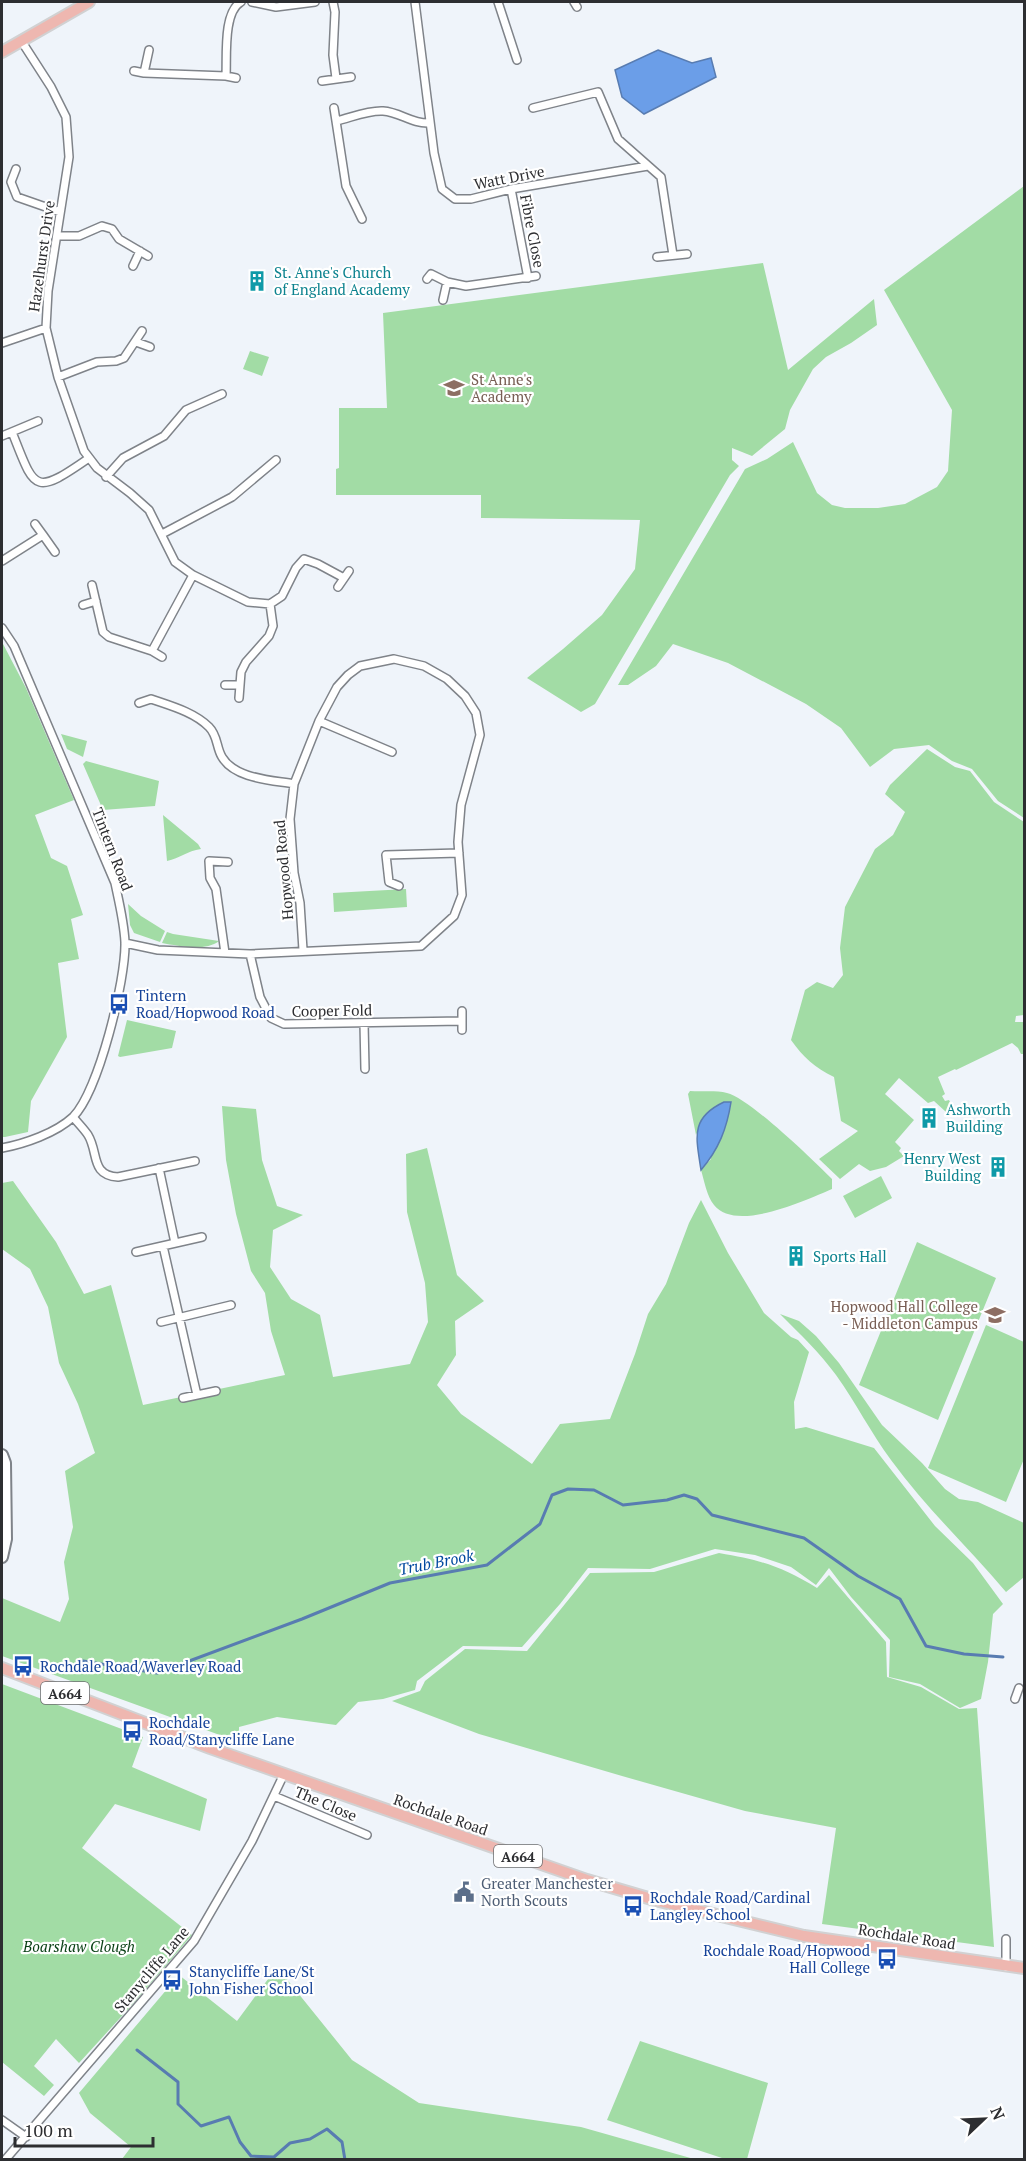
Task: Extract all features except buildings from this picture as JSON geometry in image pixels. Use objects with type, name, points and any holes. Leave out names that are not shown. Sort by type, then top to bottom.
[{"type":"main road","points":[[2,52],[89,2]]},
{"type":"main road","name":"Rochdale Road","points":[[2,1668],[210,1748],[587,1880],[655,1900],[804,1935],[1024,1968]]},
{"type":"street","points":[[226,76],[231,15],[234,5],[241,2]]},
{"type":"street","points":[[252,2],[276,7],[315,2]]},
{"type":"street","points":[[333,2],[335,12],[333,55],[336,78]]},
{"type":"street","name":"Watt Drive","points":[[415,2],[429,123],[442,189],[455,199],[471,199],[511,189],[648,166]]},
{"type":"street","points":[[498,2],[517,60]]},
{"type":"street","name":"Hazelhurst Drive","points":[[22,42],[51,87],[66,117],[69,157],[48,291],[46,328],[58,377],[84,451],[106,477],[130,493],[149,510],[175,561],[193,575],[248,603],[270,604]]},
{"type":"street","points":[[144,73],[149,50]]},
{"type":"street","points":[[134,71],[236,78]]},
{"type":"street","points":[[322,81],[351,77]]},
{"type":"street","points":[[532,108],[598,92],[618,139],[661,177],[672,255]]},
{"type":"street","points":[[334,108],[346,186],[362,219]]},
{"type":"street","points":[[336,121],[382,111],[418,123],[429,123]]},
{"type":"street","points":[[16,169],[11,182],[17,197],[60,212]]},
{"type":"street","name":"Fibre Close","points":[[427,279],[431,274],[447,282],[466,286],[532,277],[511,189]]},
{"type":"street","points":[[57,236],[79,236],[102,226],[112,230],[119,239],[148,256]]},
{"type":"street","points":[[133,266],[140,251]]},
{"type":"street","points":[[657,257],[687,254]]},
{"type":"street","points":[[444,300],[447,282]]},
{"type":"street","points":[[2,343],[46,328]]},
{"type":"street","points":[[58,377],[97,362],[124,358],[142,331]]},
{"type":"street","points":[[136,342],[150,346]]},
{"type":"street","points":[[106,477],[123,458],[164,436],[186,410],[207,395],[222,394]]},
{"type":"street","points":[[2,436],[38,421]]},
{"type":"street","points":[[12,432],[29,473],[36,482],[52,481],[89,458]]},
{"type":"street","points":[[162,534],[232,497],[258,469],[276,460]]},
{"type":"street","points":[[35,525],[55,552]]},
{"type":"street","points":[[2,561],[43,535]]},
{"type":"street","points":[[239,698],[241,672],[246,662],[269,636],[273,626],[270,604],[282,596],[296,568],[304,559],[346,575],[338,587]]},
{"type":"street","points":[[152,651],[193,575]]},
{"type":"street","points":[[92,585],[103,632],[109,637],[152,651],[162,657]]},
{"type":"street","points":[[83,605],[96,601]]},
{"type":"street","name":"Tintern Road","points":[[2,628],[14,646],[115,883],[125,942],[114,1015],[101,1063],[89,1092],[73,1117],[27,1143],[2,1148]]},
{"type":"street","name":"Hopwood Road","points":[[125,942],[158,950],[250,954],[421,946],[454,916],[462,895],[459,853],[461,806],[480,735],[476,713],[465,696],[447,679],[424,666],[395,655],[360,666],[337,687],[319,721],[294,784],[290,819],[303,950]]},
{"type":"street","points":[[225,685],[240,685]]},
{"type":"street","points":[[139,703],[151,699],[199,719],[210,728],[218,741],[222,757],[235,769],[249,776],[294,784]]},
{"type":"street","points":[[319,721],[392,752]]},
{"type":"street","points":[[399,886],[389,882],[386,855],[459,853]]},
{"type":"street","points":[[225,953],[216,889],[210,878],[209,861],[228,862]]},
{"type":"street","name":"Cooper Fold","points":[[250,954],[260,997],[271,1018],[284,1024],[462,1022]]},
{"type":"street","points":[[462,1011],[462,1030]]},
{"type":"street","points":[[364,1023],[365,1069]]},
{"type":"street","points":[[73,1117],[89,1137],[96,1161],[104,1174],[118,1177],[195,1161]]},
{"type":"street","points":[[159,1168],[176,1243]]},
{"type":"street","points":[[136,1252],[202,1237]]},
{"type":"street","points":[[163,1246],[197,1395]]},
{"type":"street","points":[[160,1322],[231,1305]]},
{"type":"street","points":[[183,1398],[216,1391]]},
{"type":"street","points":[[2,1455],[6,1539],[2,1557]]},
{"type":"street","points":[[1015,1699],[1019,1688]]},
{"type":"street","name":"Stanycliffe Lane","points":[[5,2160],[194,1941],[252,1841],[284,1774]]},
{"type":"street","name":"The Close","points":[[274,1796],[367,1835]]},
{"type":"street","points":[[1006,1939],[1006,1966]]},
{"type":"street","points":[[2,2120],[26,2137]]},
{"type":"green space","points":[[1024,186],[1024,818],[998,801],[972,769],[952,761],[929,745],[894,749],[870,767],[841,728],[806,704],[728,663],[673,644],[656,666],[628,685],[618,685],[745,469],[767,459],[793,442],[817,493],[832,505],[845,508],[878,508],[905,504],[937,487],[948,471],[952,410],[884,290]]},
{"type":"green space","points":[[763,263],[788,370],[874,299],[877,325],[826,357],[813,369],[790,410],[785,429],[752,456],[732,448],[732,460],[739,466],[730,475],[595,704],[581,712],[527,678],[602,615],[635,569],[640,520],[481,518],[481,495],[336,495],[336,469],[339,468],[339,408],[387,408],[383,313]]},
{"type":"green space","points":[[250,351],[269,357],[262,376],[243,369]]},
{"type":"green space","points":[[2,642],[26,688],[74,800],[35,815],[51,858],[67,866],[83,915],[71,919],[79,959],[58,963],[67,1037],[31,1101],[28,1132],[5,1137],[2,1137]]},
{"type":"green space","points":[[61,734],[87,741],[83,757],[67,749]]},
{"type":"green space","points":[[927,749],[955,767],[970,771],[994,802],[1024,822],[1024,1015],[1016,1016],[1015,1022],[1024,1022],[1024,1054],[1021,1054],[1012,1043],[938,1077],[945,1094],[942,1096],[945,1101],[949,1100],[952,1106],[946,1112],[934,1101],[928,1103],[899,1078],[885,1094],[914,1120],[895,1142],[901,1148],[899,1151],[904,1156],[886,1167],[870,1171],[859,1164],[840,1179],[819,1159],[858,1131],[841,1121],[834,1077],[810,1062],[791,1040],[805,990],[817,982],[833,988],[843,975],[840,948],[845,907],[875,849],[893,835],[905,812],[885,794],[890,785]]},
{"type":"green space","points":[[86,761],[159,781],[155,806],[103,810],[83,764]]},
{"type":"green space","points":[[163,815],[198,844],[201,849],[167,861]]},
{"type":"green space","points":[[406,889],[407,907],[334,912],[333,893]]},
{"type":"green space","points":[[128,904],[141,916],[165,931],[160,942],[134,933],[130,925]]},
{"type":"green space","points":[[167,932],[219,941],[199,947],[162,943]]},
{"type":"green space","points":[[127,1020],[176,1031],[172,1048],[118,1056]]},
{"type":"green space","points":[[690,1091],[727,1093],[737,1097],[781,1131],[832,1179],[832,1189],[771,1212],[738,1216],[724,1213],[712,1202],[701,1170],[711,1159],[702,1119],[696,1135],[688,1094]]},
{"type":"green space","points":[[222,1106],[256,1109],[262,1160],[277,1206],[303,1215],[273,1230],[270,1267],[291,1299],[320,1315],[333,1377],[410,1364],[428,1322],[425,1283],[407,1212],[406,1154],[427,1148],[457,1275],[484,1301],[455,1321],[456,1355],[437,1385],[461,1414],[532,1464],[560,1424],[610,1419],[648,1314],[666,1284],[689,1223],[701,1200],[728,1253],[764,1313],[791,1337],[798,1340],[809,1352],[794,1402],[795,1429],[806,1427],[874,1448],[935,1526],[973,1563],[1003,1604],[993,1614],[981,1699],[960,1708],[920,1684],[889,1677],[890,1640],[851,1597],[829,1568],[816,1585],[791,1567],[755,1555],[715,1549],[650,1569],[588,1568],[522,1647],[463,1646],[417,1681],[415,1690],[383,1699],[358,1702],[336,1725],[277,1717],[239,1727],[239,1742],[2,1656],[2,1598],[60,1622],[69,1599],[64,1562],[73,1527],[65,1471],[95,1453],[78,1404],[59,1363],[48,1307],[30,1269],[2,1249],[2,1183],[13,1181],[56,1242],[84,1294],[111,1285],[143,1405],[285,1375],[271,1331],[265,1293],[251,1271],[236,1214],[226,1160]]},
{"type":"green space","points":[[881,1176],[892,1198],[855,1218],[843,1196]]},
{"type":"green space","points":[[917,1242],[996,1278],[938,1420],[859,1385]]},
{"type":"green space","points":[[780,1314],[799,1321],[816,1336],[839,1363],[882,1425],[922,1463],[945,1489],[959,1499],[978,1502],[1024,1523],[1024,1577],[1006,1592],[904,1478],[836,1375],[817,1351]]},
{"type":"green space","points":[[986,1325],[1024,1342],[1024,1459],[1006,1502],[928,1468]]},
{"type":"green space","points":[[719,1553],[770,1565],[817,1588],[829,1575],[886,1642],[887,1677],[921,1687],[959,1709],[977,1708],[994,1947],[822,1924],[836,1828],[745,1811],[622,1776],[479,1734],[392,1701],[420,1691],[425,1681],[465,1649],[527,1651],[590,1573],[654,1572]]},
{"type":"green space","name":"Boarshaw Clough","points":[[2,1684],[143,1737],[132,1767],[207,1799],[200,1831],[115,1804],[82,1848],[192,1935],[79,2063],[56,2039],[34,2066],[54,2085],[44,2096],[2,2062]]},
{"type":"green space","points":[[277,1967],[352,2060],[419,2103],[581,2127],[694,2159],[122,2159],[131,2147],[90,2113],[79,2093],[179,1975],[237,2021]]},
{"type":"green space","points":[[640,2041],[768,2083],[747,2159],[725,2159],[607,2120]]},
{"type":"water","points":[[658,50],[692,63],[711,58],[716,77],[644,114],[622,97],[615,70]]},
{"type":"water","points":[[724,1102],[731,1102],[727,1121],[713,1154],[701,1170],[697,1138],[700,1122],[713,1108]]},
{"type":"waterway","name":"Trub Brook","points":[[83,1661],[157,1673],[302,1619],[390,1583],[487,1565],[540,1524],[552,1495],[568,1489],[594,1490],[623,1505],[667,1500],[684,1495],[697,1499],[712,1515],[804,1538],[858,1576],[900,1599],[926,1646],[964,1654],[1003,1657]]},
{"type":"waterway","points":[[137,2050],[178,2082],[178,2104],[201,2126],[229,2117],[240,2142],[251,2156],[274,2157],[290,2143],[310,2139],[327,2129],[342,2142],[345,2160]]},
{"type":"place","name":"St. Anne's Church of England Academy","points":[[257,281]]},
{"type":"place","name":"St Anne's Academy","points":[[454,388]]},
{"type":"place","name":"Tintern Road/Hopwood Road","points":[[119,1004]]},
{"type":"place","name":"Ashworth Building","points":[[929,1118]]},
{"type":"place","name":"Henry West Building","points":[[998,1167]]},
{"type":"place","name":"Sports Hall","points":[[796,1256]]},
{"type":"place","name":"Hopwood Hall College - Middleton Campus","points":[[995,1315]]},
{"type":"place","name":"Rochdale Road/Waverley Road","points":[[23,1666]]},
{"type":"place","name":"Rochdale Road/Stanycliffe Lane","points":[[132,1731]]},
{"type":"place","name":"Greater Manchester North Scouts","points":[[464,1892]]},
{"type":"place","name":"Rochdale Road/Cardinal Langley School","points":[[633,1906]]},
{"type":"place","name":"Rochdale Road/Hopwood Hall College","points":[[887,1959]]},
{"type":"place","name":"Stanycliffe Lane/St John Fisher School","points":[[172,1980]]}]
